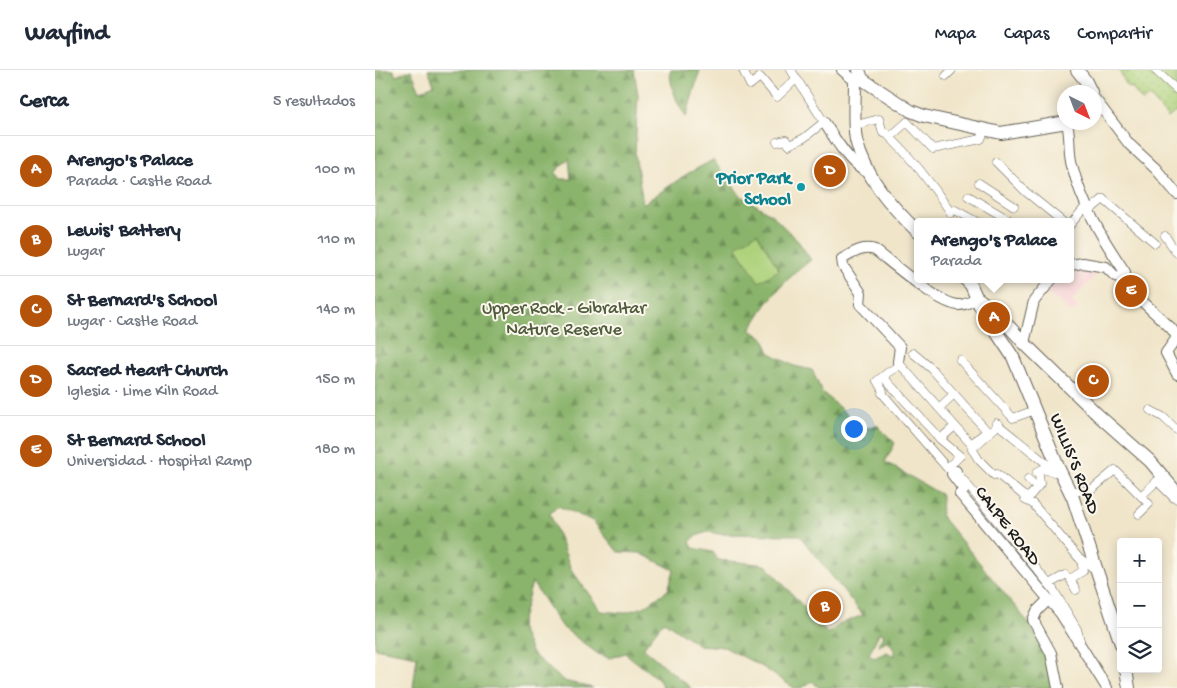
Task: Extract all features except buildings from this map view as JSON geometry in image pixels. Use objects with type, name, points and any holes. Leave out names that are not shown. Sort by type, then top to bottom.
[{"type":"street","points":[[743,70],[750,85],[760,77],[777,97],[796,79]]},
{"type":"street","points":[[791,70],[843,149],[860,168],[868,172]]},
{"type":"street","points":[[842,70],[862,79],[909,116],[933,149],[981,139],[985,130]]},
{"type":"street","points":[[946,76],[952,70]]},
{"type":"street","points":[[1077,70],[1088,85]]},
{"type":"street","points":[[1155,70],[1177,90]]},
{"type":"street","points":[[862,79],[856,139],[868,172],[890,203],[914,228]]},
{"type":"street","points":[[1102,108],[1129,144],[1175,187]]},
{"type":"street","points":[[890,137],[909,116],[924,116],[1001,134],[1057,125]]},
{"type":"street","points":[[856,125],[879,119],[883,133],[890,137],[923,171],[953,212],[967,218]]},
{"type":"street","points":[[777,142],[786,140],[789,146],[804,138],[824,122]]},
{"type":"street","points":[[1068,130],[1071,142],[1071,164],[1087,209],[1102,238],[1125,272],[1125,279]]},
{"type":"street","points":[[995,162],[1025,192],[1058,218]]},
{"type":"street","points":[[979,183],[1014,206]]},
{"type":"street","points":[[968,196],[1006,218]]},
{"type":"street","points":[[1074,221],[1087,209],[1103,199],[1155,243]]},
{"type":"street","points":[[1165,236],[1177,253]]},
{"type":"street","points":[[913,353],[932,369],[987,431],[971,444],[899,363],[900,347],[860,304],[861,293],[843,266],[842,259],[859,249],[869,248],[875,250],[914,279]]},
{"type":"street","points":[[1074,264],[1083,262],[1106,267],[1115,276],[1125,279],[1138,290],[1143,302],[1176,335],[1176,339],[1166,353],[1177,374]]},
{"type":"street","points":[[920,283],[943,300],[959,305],[978,298]]},
{"type":"street","points":[[969,283],[978,298],[983,300],[1098,415],[1150,461],[1177,493]]},
{"type":"street","points":[[1024,343],[1033,301],[1049,283]]},
{"type":"street","name":"WILLIS’S ROAD","points":[[978,298],[980,306],[1013,357],[1070,491],[1117,632]]},
{"type":"street","name":"WILLIS’S ROAD","points":[[960,360],[1013,418],[1035,410]]},
{"type":"street","points":[[899,363],[877,381],[883,391],[883,395],[947,468],[956,468]]},
{"type":"street","points":[[886,374],[885,378],[940,440],[960,456],[956,468]]},
{"type":"street","points":[[939,408],[954,394]]},
{"type":"street","points":[[1150,410],[1163,417],[1177,430]]},
{"type":"street","points":[[981,425],[985,424],[989,429],[997,422],[1062,475]]},
{"type":"street","points":[[999,424],[972,449],[979,460],[994,475],[997,474],[1024,496],[1025,500],[1033,504],[1081,560],[1097,571]]},
{"type":"street","points":[[940,440],[955,426]]},
{"type":"street","points":[[956,468],[1049,584],[1077,629],[1083,650]]},
{"type":"street","name":"CALPE ROAD","points":[[956,468],[952,474],[964,490],[960,494],[1061,614],[1107,688]]},
{"type":"street","points":[[1024,496],[1029,497],[1040,484],[1037,472],[1042,469],[1062,475]]},
{"type":"street","points":[[1070,491],[1090,491],[1115,470],[1149,504],[1139,514]]},
{"type":"street","points":[[1028,478],[1037,488]]},
{"type":"street","points":[[1141,496],[1157,481],[1177,499]]},
{"type":"street","points":[[1076,590],[1070,579],[1083,571],[1081,560]]},
{"type":"street","points":[[1049,584],[1065,575]]},
{"type":"street","points":[[1048,600],[1037,611],[1033,620],[1051,653],[1058,688]]},
{"type":"street","points":[[1127,673],[1129,688]]},
{"type":"shaded area","points":[[1086,267],[1093,269],[1097,274],[1072,301],[1078,307],[1072,313],[1046,292],[1054,283],[1074,283],[1074,268]]},
{"type":"green space","name":"Upper Rock - Gibraltar Nature Reserve","points":[[375,70],[393,70],[396,76],[411,70],[420,91],[434,85],[428,70],[634,70],[638,95],[635,154],[643,204],[687,174],[713,160],[740,195],[772,215],[798,241],[811,260],[791,276],[776,292],[750,330],[764,338],[770,353],[794,366],[812,370],[822,392],[863,429],[877,425],[895,443],[885,462],[942,495],[941,516],[1027,621],[1047,655],[1054,688],[819,688],[812,681],[802,688],[794,688],[761,666],[724,647],[699,645],[664,621],[643,648],[691,688],[663,688],[659,680],[625,653],[610,658],[598,654],[561,626],[532,582],[520,627],[532,654],[564,681],[593,688],[413,688],[417,656],[375,648]],"holes":[[[569,158],[571,179],[560,179],[555,173]],[[558,506],[593,521],[618,552],[640,553],[674,570],[668,590],[644,607],[623,613],[601,611],[571,569],[550,514]],[[708,532],[719,534],[799,535],[863,615],[840,624],[828,634],[767,566],[718,560],[713,552],[693,548],[690,542],[696,536]],[[880,631],[884,636],[878,646],[888,640],[894,649],[894,656],[887,652],[874,658],[869,654]]]},
{"type":"green space","points":[[670,70],[700,70],[686,117],[675,95],[671,83]]},
{"type":"green space","points":[[1119,70],[1177,70],[1177,113],[1175,112],[1168,118],[1149,96],[1143,102],[1131,87],[1128,88]]},
{"type":"green space","points":[[757,233],[779,270],[759,282],[736,246]]},
{"type":"place","name":"Sacred Heart Church","points":[[830,171]]},
{"type":"place","name":"Prior Park School","points":[[801,187]]},
{"type":"place","name":"St Bernard School","points":[[1131,291]]},
{"type":"place","name":"Arengo's Palace","points":[[994,318]]},
{"type":"place","name":"St Bernard's School","points":[[1093,381]]},
{"type":"place","name":"Lewis' Battery","points":[[825,607]]}]
